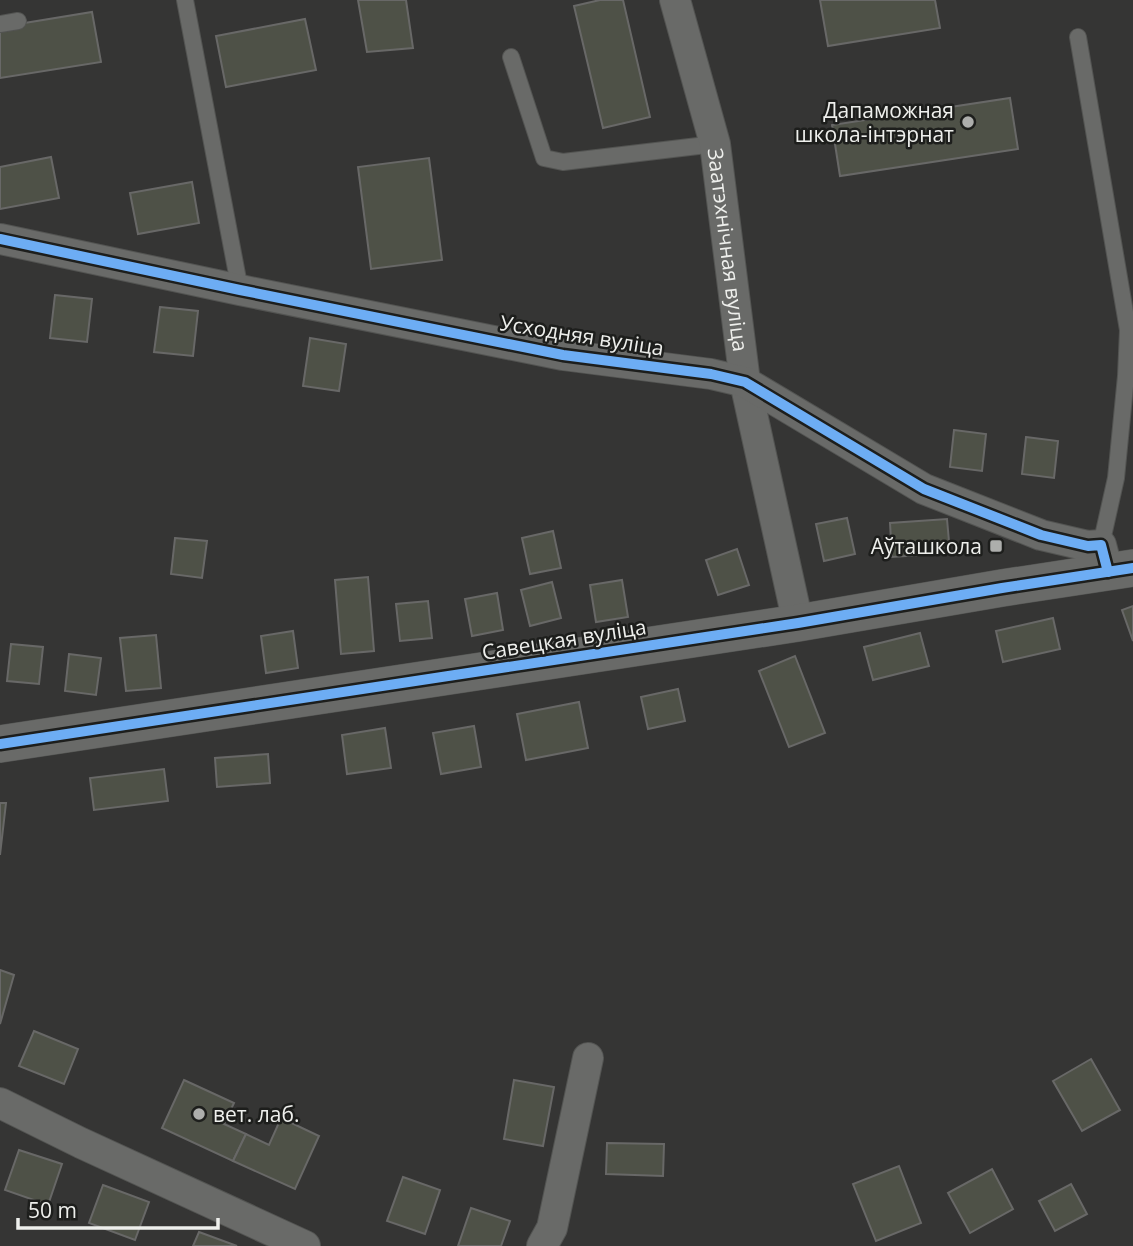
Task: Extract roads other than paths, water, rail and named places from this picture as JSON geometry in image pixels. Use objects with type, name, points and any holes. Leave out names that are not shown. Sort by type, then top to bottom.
[{"type":"street","name":"Заатэхнічная вуліца","points":[[675,0],[715,144],[745,382],[798,623]]},
{"type":"street","name":"Усходняя вуліца","points":[[0,239],[563,355],[711,374],[745,382],[924,489],[1041,535],[1088,546],[1114,562]]},
{"type":"street","name":"Савецкая вуліца","points":[[0,744],[798,623],[1002,588],[1114,562]]},
{"type":"street","points":[[542,1246],[552,1228],[588,1058]]},
{"type":"street","points":[[0,1103],[304,1246]]},
{"type":"lane","points":[[185,0],[240,290]]},
{"type":"lane","points":[[0,24],[18,21]]},
{"type":"lane","points":[[1078,37],[1128,330],[1116,478],[1114,562]]},
{"type":"lane","points":[[511,57],[544,158],[564,162],[715,144]]},
{"type":"place","name":"Дапаможная школа-інтэрнат","points":[[968,122]]},
{"type":"place","name":"Аўташкола","points":[[996,546]]},
{"type":"place","name":"вет. лаб.","points":[[199,1114]]}]
